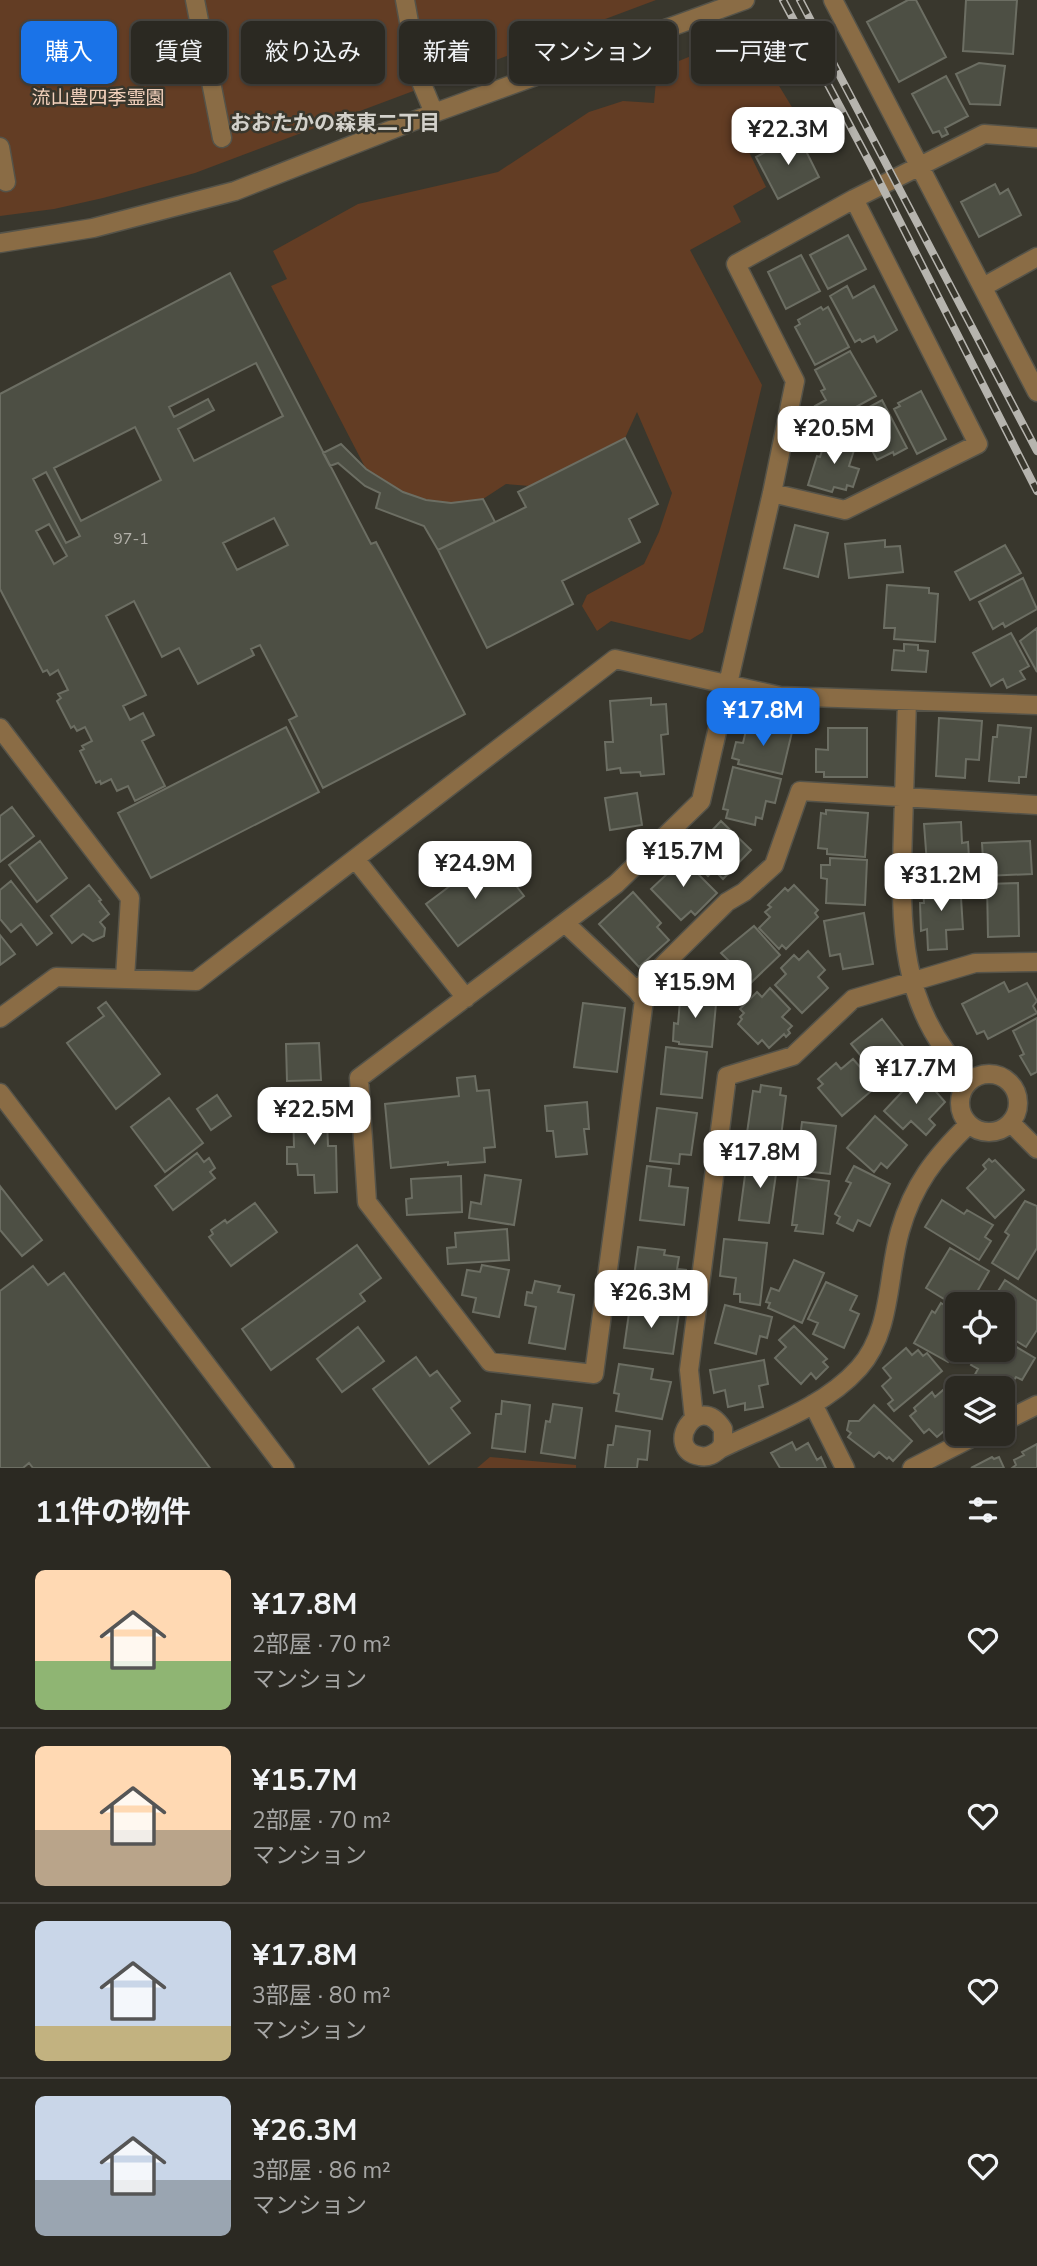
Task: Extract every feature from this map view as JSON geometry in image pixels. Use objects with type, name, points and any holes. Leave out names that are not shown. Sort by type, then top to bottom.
[{"type":"street","points":[[195,0],[222,138]]},
{"type":"street","points":[[405,0],[419,76],[434,113]]},
{"type":"street","points":[[0,243],[93,228],[235,191],[434,113],[745,0]]},
{"type":"street","points":[[833,0],[1037,392]]},
{"type":"street","points":[[566,924],[645,1000],[594,1374],[490,1362],[366,1202],[359,1078],[616,884],[701,801],[772,494],[795,381],[736,264],[854,199],[984,134],[1037,138]]},
{"type":"street","points":[[0,147],[6,182]]},
{"type":"street","points":[[772,494],[845,510],[978,444],[854,199]]},
{"type":"street","points":[[983,287],[1037,257]]},
{"type":"street","points":[[0,1018],[56,977],[196,981],[615,659],[780,696],[1037,705]]},
{"type":"street","points":[[907,701],[901,920],[912,982],[938,1038],[956,1065],[971,1080]]},
{"type":"street","points":[[0,728],[130,898],[125,978]]},
{"type":"street","points":[[637,991],[727,902],[744,892],[774,865],[800,791],[1037,805]]},
{"type":"street","points":[[356,860],[466,998]]},
{"type":"street","points":[[694,1418],[689,1370],[727,1076],[793,1056],[853,999],[975,964],[1037,962]]},
{"type":"street","points":[[996,1074],[1012,1083],[1019,1108],[1011,1123],[998,1131],[990,1132],[982,1132],[969,1124],[961,1111],[960,1103],[963,1090],[971,1080],[979,1075],[996,1074]]},
{"type":"street","points":[[0,1093],[285,1468]]},
{"type":"street","points":[[1011,1123],[1037,1149]]},
{"type":"street","points":[[720,1448],[724,1435],[719,1423],[707,1416],[694,1418],[688,1423],[683,1435],[686,1447],[696,1456],[710,1456],[720,1448],[814,1404],[859,1368],[873,1347],[886,1306],[900,1230],[917,1188],[929,1166],[969,1124]]},
{"type":"street","points":[[814,1404],[845,1468]]},
{"type":"street","points":[[1015,1416],[1037,1405]]},
{"type":"street","points":[[912,1468],[955,1446]]},
{"type":"green space","name":"流山豊四季霊園","points":[[0,0],[656,0],[600,21],[509,21],[509,55],[495,60],[495,21],[399,21],[399,84],[432,84],[195,173],[54,209],[0,216]]},
{"type":"green space","points":[[691,56],[691,84],[778,84],[801,122],[748,150],[766,187],[733,206],[741,222],[690,250],[762,385],[703,632],[690,640],[611,621],[597,631],[582,606],[587,595],[644,564],[659,532],[672,493],[637,412],[625,438],[530,486],[506,484],[483,499],[451,503],[426,500],[403,492],[366,469],[271,286],[287,279],[273,251],[358,204],[498,172],[589,112],[623,101],[654,103],[656,84],[677,84],[677,62]]},
{"type":"green space","points":[[490,1457],[576,1465],[576,1468],[477,1468]]},
{"type":"building","points":[[908,0],[916,0],[946,57],[899,82],[867,22]]},
{"type":"building","points":[[966,0],[1017,0],[1013,54],[963,51]]},
{"type":"building","points":[[979,63],[1005,66],[1000,105],[970,104],[956,74]]},
{"type":"building","points":[[946,76],[968,116],[945,128],[948,134],[942,137],[939,131],[933,133],[912,94]]},
{"type":"building","points":[[798,135],[819,177],[778,199],[756,157]]},
{"type":"building","points":[[995,184],[1000,194],[1008,189],[1021,215],[979,237],[961,202]]},
{"type":"building","points":[[848,235],[866,269],[828,289],[810,255]]},
{"type":"building","points":[[801,255],[820,291],[786,309],[768,272]]},
{"type":"building","points":[[230,273],[371,544],[376,542],[465,714],[323,788],[289,720],[297,716],[260,645],[251,649],[254,655],[198,684],[179,648],[162,657],[134,601],[106,616],[146,695],[123,706],[130,720],[143,713],[154,735],[142,741],[165,786],[135,801],[128,786],[117,791],[111,779],[101,784],[100,781],[96,783],[80,751],[84,749],[82,746],[92,741],[85,727],[77,731],[74,726],[71,728],[57,701],[61,698],[58,694],[68,690],[58,670],[50,675],[47,670],[43,672],[0,589],[0,394]],"holes":[[[256,363],[283,416],[194,461],[178,429],[214,410],[208,399],[174,417],[169,407]],[[135,427],[161,480],[81,521],[54,468]],[[46,472],[80,536],[66,543],[33,479]],[[274,518],[288,545],[237,570],[223,543]],[[49,524],[67,556],[54,564],[36,531]]]},
{"type":"building","points":[[847,286],[853,298],[874,286],[897,330],[877,342],[874,336],[862,342],[860,339],[855,342],[830,296]]},
{"type":"building","points":[[821,307],[823,310],[828,307],[849,347],[815,365],[795,327],[800,324],[798,320]]},
{"type":"building","points":[[850,351],[876,396],[825,424],[815,406],[826,400],[821,391],[825,389],[815,370]]},
{"type":"building","points":[[921,391],[946,439],[917,454],[894,409],[900,406],[898,403]]},
{"type":"building","points":[[882,400],[907,448],[877,460],[863,433],[871,428],[862,411]]},
{"type":"building","points":[[827,435],[856,444],[849,466],[859,469],[853,487],[847,485],[846,490],[834,487],[832,492],[808,485]]},
{"type":"building","points":[[625,438],[658,504],[629,519],[640,542],[562,581],[573,604],[487,648],[438,550],[526,507],[518,492]]},
{"type":"building","points":[[341,444],[366,469],[403,492],[426,500],[451,503],[483,499],[495,522],[438,550],[424,526],[376,508],[380,493],[365,486],[338,463],[330,466],[323,453]]},
{"type":"building","points":[[795,525],[828,533],[818,577],[784,568]]},
{"type":"building","points":[[885,540],[885,547],[900,546],[903,572],[849,578],[845,544]]},
{"type":"building","points":[[1005,545],[1021,573],[970,600],[955,572]]},
{"type":"building","points":[[1023,578],[1037,609],[1005,627],[1003,623],[993,629],[979,602]]},
{"type":"building","points":[[887,585],[929,588],[929,593],[938,594],[935,642],[894,639],[895,628],[884,628]]},
{"type":"building","points":[[1037,628],[1037,672],[1020,641]]},
{"type":"building","points":[[1011,633],[1029,666],[1020,671],[1025,679],[1007,688],[1003,679],[991,686],[973,653]]},
{"type":"building","points":[[904,644],[918,645],[918,650],[928,651],[926,672],[892,670],[894,650],[904,651]]},
{"type":"building","points":[[651,698],[651,705],[666,704],[668,734],[661,735],[664,774],[641,776],[640,772],[621,773],[620,768],[607,770],[605,742],[613,742],[610,701]]},
{"type":"building","points":[[939,718],[982,721],[979,760],[966,759],[965,778],[936,776]]},
{"type":"building","points":[[748,722],[792,732],[782,774],[738,764],[739,760],[732,758],[736,742],[743,743]]},
{"type":"building","points":[[998,725],[1031,728],[1026,777],[1019,777],[1019,783],[989,781],[993,737],[997,737]]},
{"type":"building","points":[[286,727],[319,792],[151,878],[118,813]]},
{"type":"building","points":[[828,728],[867,728],[867,777],[824,777],[824,772],[816,772],[816,749],[828,750]]},
{"type":"building","points":[[733,767],[781,779],[775,803],[766,801],[762,819],[756,817],[755,825],[726,818],[728,810],[723,809]]},
{"type":"building","points":[[637,793],[642,825],[610,830],[605,798]]},
{"type":"building","points":[[12,807],[34,836],[0,862],[0,816]]},
{"type":"building","points":[[826,810],[868,813],[865,857],[827,854],[827,849],[818,848],[821,813],[826,814]]},
{"type":"building","points":[[721,821],[751,850],[723,879],[714,870],[708,876],[687,856],[691,851],[687,847],[697,836],[702,841]]},
{"type":"building","points":[[961,822],[962,843],[968,842],[970,874],[928,877],[924,824]]},
{"type":"building","points":[[40,841],[67,878],[37,902],[9,865]]},
{"type":"building","points":[[1030,841],[1032,874],[984,876],[982,843]]},
{"type":"building","points":[[494,857],[524,896],[458,946],[426,904]]},
{"type":"building","points":[[675,857],[680,862],[683,859],[717,893],[695,915],[691,911],[681,920],[651,889],[667,874],[662,870]]},
{"type":"building","points":[[830,858],[867,860],[865,905],[826,903],[827,879],[821,878],[821,865],[830,865]]},
{"type":"building","points":[[11,881],[52,933],[37,945],[21,924],[11,932],[0,919],[0,890]]},
{"type":"building","points":[[960,882],[963,929],[946,930],[947,949],[928,950],[927,929],[921,931],[920,903],[924,903],[923,885]]},
{"type":"building","points":[[1018,883],[1019,936],[988,937],[987,884]]},
{"type":"building","points":[[89,885],[109,914],[100,922],[105,928],[104,936],[93,941],[83,934],[72,943],[51,916]]},
{"type":"building","points":[[794,885],[818,910],[815,913],[818,917],[786,949],[782,945],[779,949],[759,928],[770,917],[765,912],[771,907],[768,905],[785,888],[788,891]]},
{"type":"building","points":[[633,892],[661,923],[657,927],[669,940],[639,967],[599,924]]},
{"type":"building","points":[[864,913],[873,964],[843,969],[840,954],[830,956],[824,921]]},
{"type":"building","points":[[754,926],[780,955],[737,996],[716,973],[729,961],[721,953]]},
{"type":"building","points":[[0,935],[15,954],[0,965]]},
{"type":"building","points":[[808,951],[825,970],[818,977],[828,988],[802,1013],[775,985],[786,974],[781,968],[794,955],[799,960]]},
{"type":"building","points":[[1004,982],[1009,992],[1027,983],[1037,1001],[1033,1006],[1037,1013],[988,1039],[984,1031],[977,1034],[962,1004]]},
{"type":"building","points":[[770,988],[790,1009],[782,1017],[792,1026],[786,1037],[784,1034],[769,1048],[762,1040],[758,1044],[738,1024],[744,1013],[740,1009],[757,992],[762,997]]},
{"type":"building","points":[[681,989],[707,991],[706,1003],[716,1004],[712,1047],[673,1041],[674,1023],[678,1024]]},
{"type":"building","points":[[106,1002],[160,1074],[116,1109],[67,1043],[104,1016],[98,1008]]},
{"type":"building","points":[[583,1003],[625,1008],[617,1072],[574,1067]]},
{"type":"building","points":[[1037,1018],[1037,1072],[1031,1075],[1020,1056],[1024,1054],[1013,1031]]},
{"type":"building","points":[[882,1019],[913,1059],[883,1083],[851,1044]]},
{"type":"building","points":[[319,1043],[321,1080],[287,1081],[286,1044]]},
{"type":"building","points":[[666,1047],[707,1052],[702,1098],[661,1094]]},
{"type":"building","points":[[853,1059],[877,1086],[842,1116],[818,1088],[823,1084],[818,1079],[836,1063],[841,1069]]},
{"type":"building","points":[[475,1076],[477,1091],[489,1090],[495,1147],[484,1148],[485,1162],[448,1165],[448,1162],[391,1168],[385,1104],[459,1096],[457,1078]]},
{"type":"building","points":[[916,1077],[921,1082],[925,1079],[945,1102],[929,1119],[935,1125],[926,1135],[911,1121],[903,1129],[884,1111]]},
{"type":"building","points":[[761,1085],[781,1088],[780,1095],[786,1096],[780,1145],[746,1140],[753,1091],[760,1092]]},
{"type":"building","points":[[217,1095],[231,1116],[211,1130],[197,1109]]},
{"type":"building","points":[[169,1098],[203,1143],[165,1172],[131,1127]]},
{"type":"building","points":[[587,1102],[589,1129],[584,1129],[587,1154],[556,1157],[553,1131],[547,1131],[545,1106]]},
{"type":"building","points":[[332,1105],[332,1119],[327,1119],[328,1146],[336,1146],[337,1192],[315,1193],[314,1175],[298,1175],[297,1164],[287,1164],[287,1147],[294,1147],[293,1106]]},
{"type":"building","points":[[657,1108],[697,1113],[691,1155],[680,1154],[679,1164],[650,1161]]},
{"type":"building","points":[[875,1116],[907,1145],[887,1168],[881,1163],[874,1172],[847,1148]]},
{"type":"building","points":[[802,1122],[836,1126],[830,1174],[796,1170]]},
{"type":"building","points":[[197,1153],[204,1162],[209,1158],[215,1168],[210,1172],[215,1178],[173,1210],[155,1186]]},
{"type":"building","points":[[758,1156],[782,1159],[780,1174],[776,1174],[769,1223],[739,1220],[746,1168],[756,1169]]},
{"type":"building","points":[[989,1159],[992,1162],[995,1160],[1024,1190],[995,1218],[967,1188],[986,1169],[983,1165]]},
{"type":"building","points":[[647,1166],[671,1169],[669,1186],[688,1188],[684,1225],[640,1220]]},
{"type":"building","points":[[854,1166],[890,1184],[870,1226],[858,1220],[853,1231],[837,1223],[840,1217],[835,1214],[851,1183],[846,1181]]},
{"type":"building","points":[[485,1175],[521,1180],[514,1225],[469,1218],[471,1202],[481,1204]]},
{"type":"building","points":[[461,1176],[462,1212],[407,1215],[406,1199],[412,1198],[411,1179]]},
{"type":"building","points":[[798,1177],[829,1181],[823,1234],[795,1231],[797,1225],[792,1225]]},
{"type":"building","points":[[0,1186],[42,1240],[22,1256],[0,1230]]},
{"type":"building","points":[[942,1200],[964,1214],[967,1210],[993,1225],[985,1237],[991,1241],[979,1260],[925,1227]]},
{"type":"building","points":[[1025,1201],[1037,1206],[1037,1248],[1018,1279],[992,1263],[1009,1235],[1005,1232]]},
{"type":"building","points":[[255,1203],[277,1232],[231,1266],[209,1237],[213,1234],[211,1230],[225,1220],[227,1223]]},
{"type":"building","points":[[507,1229],[509,1260],[448,1264],[447,1248],[456,1247],[455,1233]]},
{"type":"building","points":[[724,1239],[767,1243],[760,1305],[740,1302],[740,1294],[734,1294],[736,1278],[720,1276]]},
{"type":"building","points":[[357,1245],[381,1278],[360,1294],[365,1301],[271,1370],[242,1329]]},
{"type":"building","points":[[638,1247],[665,1250],[664,1255],[679,1257],[677,1269],[686,1270],[683,1296],[662,1293],[661,1301],[631,1298]]},
{"type":"building","points":[[950,1248],[989,1271],[977,1292],[945,1292],[945,1300],[926,1288]]},
{"type":"building","points":[[794,1260],[824,1273],[802,1323],[768,1308],[770,1303],[766,1302],[771,1288],[779,1291]]},
{"type":"building","points":[[482,1265],[509,1270],[499,1317],[473,1312],[476,1298],[462,1295],[467,1270],[480,1272]]},
{"type":"building","points":[[33,1266],[48,1285],[64,1273],[210,1468],[33,1468],[29,1463],[23,1468],[0,1468],[0,1291]]},
{"type":"building","points":[[1005,1280],[1037,1301],[1037,1330],[1026,1347],[1015,1340],[1015,1292],[998,1292]]},
{"type":"building","points":[[535,1281],[560,1286],[558,1292],[574,1295],[565,1349],[529,1343],[536,1307],[525,1305],[527,1292],[532,1293]]},
{"type":"building","points":[[826,1282],[857,1296],[850,1310],[859,1314],[844,1348],[813,1334],[818,1323],[808,1319]]},
{"type":"building","points":[[941,1303],[945,1306],[945,1360],[914,1343],[932,1311],[935,1313]]},
{"type":"building","points":[[725,1305],[772,1317],[767,1338],[760,1336],[756,1354],[715,1343]]},
{"type":"building","points":[[630,1306],[679,1313],[673,1354],[624,1348]]},
{"type":"building","points":[[794,1326],[827,1359],[823,1362],[828,1367],[816,1379],[811,1373],[801,1384],[775,1358],[786,1347],[779,1340]]},
{"type":"building","points":[[358,1327],[384,1361],[342,1392],[317,1359]]},
{"type":"building","points":[[1015,1346],[1035,1358],[1022,1380],[1015,1379],[1015,1376],[974,1376],[978,1369],[971,1365],[973,1362],[1015,1362]]},
{"type":"building","points":[[906,1348],[912,1355],[918,1350],[923,1356],[927,1353],[942,1371],[894,1411],[888,1404],[893,1400],[882,1386],[891,1378],[883,1368]]},
{"type":"building","points":[[416,1357],[430,1376],[437,1371],[460,1401],[451,1408],[470,1433],[429,1464],[373,1389]]},
{"type":"building","points":[[764,1360],[768,1384],[759,1386],[763,1407],[745,1410],[745,1403],[728,1407],[725,1390],[714,1393],[710,1370]]},
{"type":"building","points":[[619,1364],[653,1369],[651,1379],[671,1382],[662,1419],[616,1411],[619,1394],[614,1393]]},
{"type":"building","points":[[945,1388],[945,1430],[937,1437],[929,1429],[924,1433],[910,1416],[916,1411],[914,1408],[932,1392],[935,1397]]},
{"type":"building","points":[[502,1401],[530,1405],[525,1452],[492,1448],[496,1414],[501,1414]]},
{"type":"building","points":[[553,1404],[582,1408],[575,1458],[541,1453],[546,1421],[550,1422]]},
{"type":"building","points":[[874,1405],[912,1441],[893,1461],[879,1452],[874,1457],[848,1437],[851,1433],[847,1430],[849,1421],[859,1421]]},
{"type":"building","points":[[616,1426],[650,1431],[647,1460],[638,1459],[637,1468],[605,1468],[608,1445],[613,1445]]},
{"type":"building","points":[[792,1442],[796,1450],[808,1443],[817,1460],[821,1457],[826,1468],[780,1468],[771,1453]]},
{"type":"building","points":[[1037,1444],[1037,1468],[1012,1468],[1016,1465],[1014,1460],[1024,1455],[1022,1452]]},
{"type":"building","points":[[992,1457],[999,1457],[1004,1468],[971,1468]]},
{"type":"railway","points":[[783,0],[871,165],[1037,491]]},
{"type":"railway","points":[[800,0],[1037,451]]},
{"type":"district","name":"おおたかの森東二丁目","points":[[335,123]]}]
